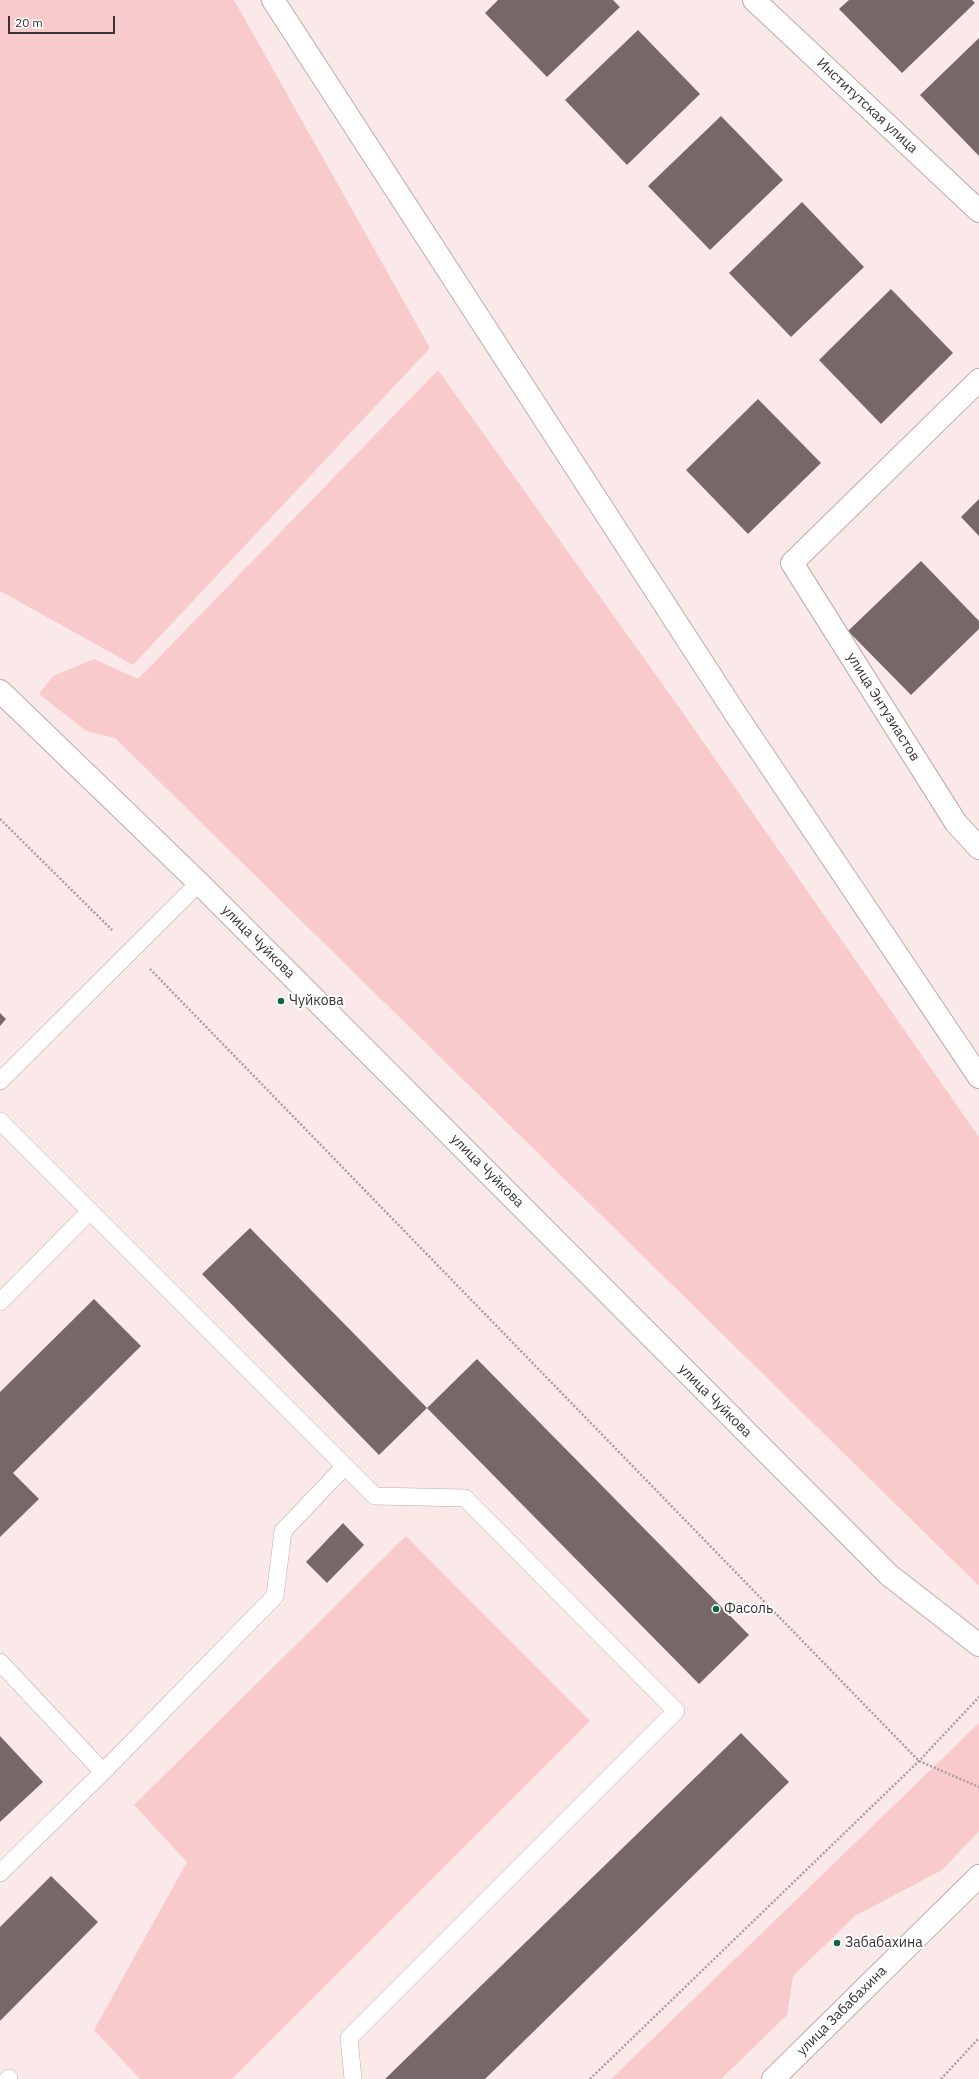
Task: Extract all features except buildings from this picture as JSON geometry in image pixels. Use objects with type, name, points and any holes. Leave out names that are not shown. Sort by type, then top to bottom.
[{"type":"street","points":[[273,0],[735,713],[979,1077]]},
{"type":"street","name":"Институтская улица","points":[[754,0],[979,211]]},
{"type":"street","name":"улица Энтузиастов","points":[[979,380],[792,563],[956,823],[979,848]]},
{"type":"street","name":"улица Чуйкова","points":[[0,691],[199,883],[889,1575],[979,1645]]},
{"type":"street","name":"улица Забабахина","points":[[773,2079],[979,1876]]},
{"type":"lane","points":[[0,1081],[199,883]]},
{"type":"lane","points":[[0,1121],[375,1496],[465,1498],[676,1711],[349,2038],[353,2079]]},
{"type":"lane","points":[[0,1302],[90,1211]]},
{"type":"lane","points":[[0,1873],[103,1772],[275,1596],[283,1531],[345,1466]]},
{"type":"lane","points":[[0,1662],[103,1772]]},
{"type":"path","points":[[0,819],[132,950],[919,1761],[979,1787]]},
{"type":"path","points":[[590,2079],[919,1761],[979,1697]]},
{"type":"path","points":[[941,2079],[979,2038]]},
{"type":"shaded area","points":[[0,0],[234,0],[430,348],[133,665],[0,591]]},
{"type":"shaded area","points":[[438,370],[676,703],[979,1137],[979,1586],[115,738],[86,731],[39,694],[53,676],[94,659],[138,679]]},
{"type":"shaded area","points":[[406,1536],[590,1721],[232,2079],[140,2079],[94,2030],[187,1862],[134,1805]]},
{"type":"shaded area","points":[[979,1723],[979,1831],[942,1870],[855,1916],[793,1976],[787,2015],[721,2079],[611,2079]]},
{"type":"place","name":"Чуйкова","points":[[281,1001]]},
{"type":"place","name":"Фасоль","points":[[716,1609]]},
{"type":"place","name":"Забабахина","points":[[837,1943]]}]
